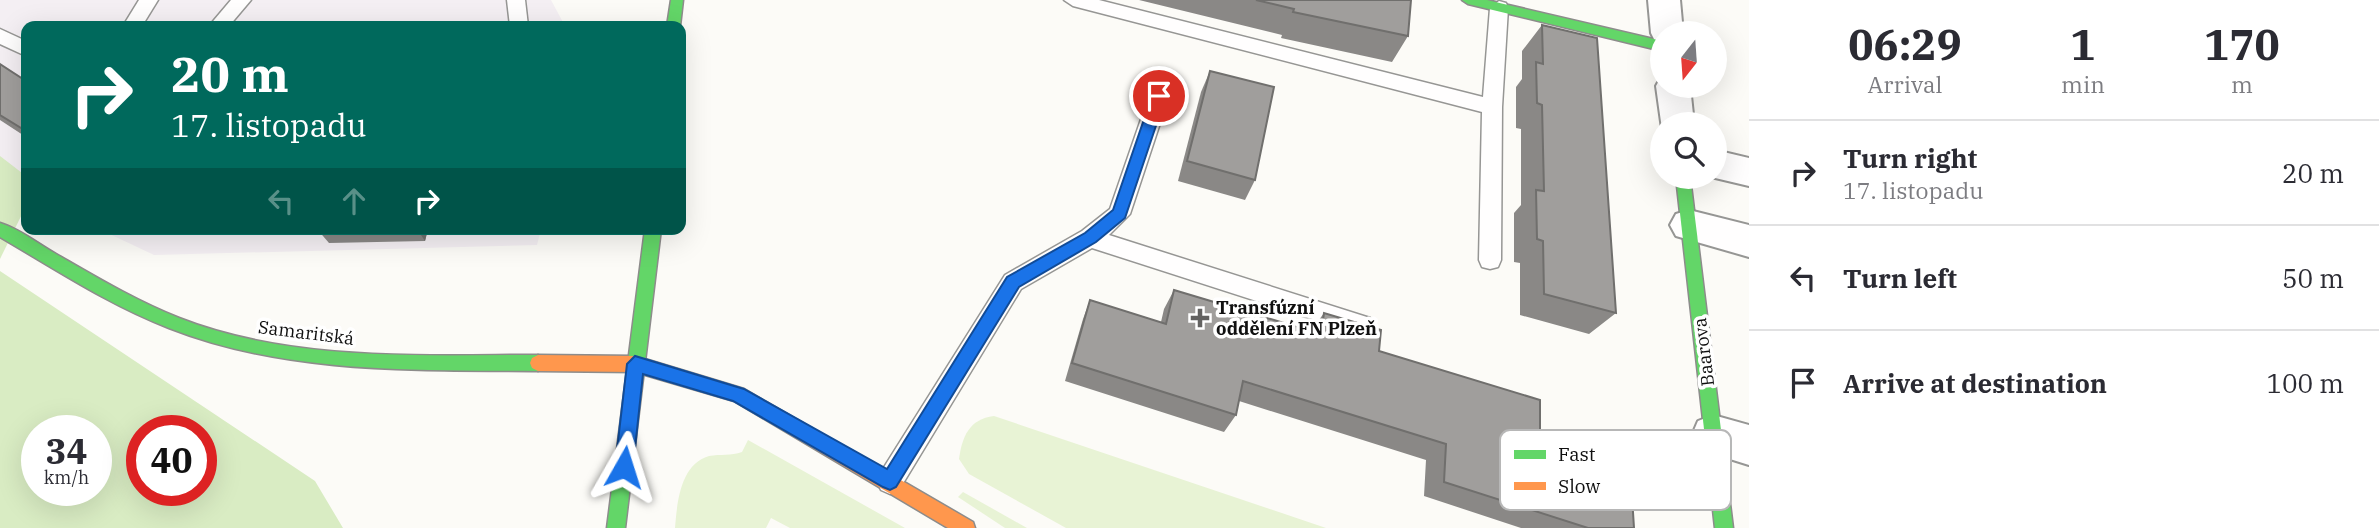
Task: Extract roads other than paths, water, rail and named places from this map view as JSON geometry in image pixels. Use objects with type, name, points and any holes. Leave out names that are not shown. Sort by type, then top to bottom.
[{"type":"main road","points":[[675,21],[677,0]]},
{"type":"main road","points":[[1468,0],[1650,43]]},
{"type":"main road","name":"Baarova","points":[[1684,189],[1689,225],[1729,430]]},
{"type":"main road","name":"Samaritská","points":[[0,229],[79,275],[146,309],[197,332],[251,345],[301,354],[407,362],[635,364],[738,395],[890,481],[966,528]]},
{"type":"main road","points":[[616,528],[652,235]]},
{"type":"main road","name":"Baarova","points":[[1724,528],[1725,510]]},
{"type":"street","points":[[1664,0],[1666,21]]},
{"type":"street","points":[[1727,167],[1749,172]]},
{"type":"street","points":[[1689,225],[1749,240]]},
{"type":"lane","points":[[135,21],[149,0]]},
{"type":"lane","points":[[516,0],[519,6],[519,21]]},
{"type":"lane","points":[[1073,0],[1492,107]]},
{"type":"lane","points":[[222,21],[238,1]]},
{"type":"lane","points":[[1490,260],[1492,107],[1499,8]]},
{"type":"lane","points":[[0,36],[21,46]]},
{"type":"lane","points":[[890,481],[1013,282],[1090,238],[1119,214],[1159,96]]},
{"type":"lane","points":[[1090,238],[1362,325]]},
{"type":"place","name":"Transfúzní oddělení FN Plzeň","points":[[1200,318]]}]
